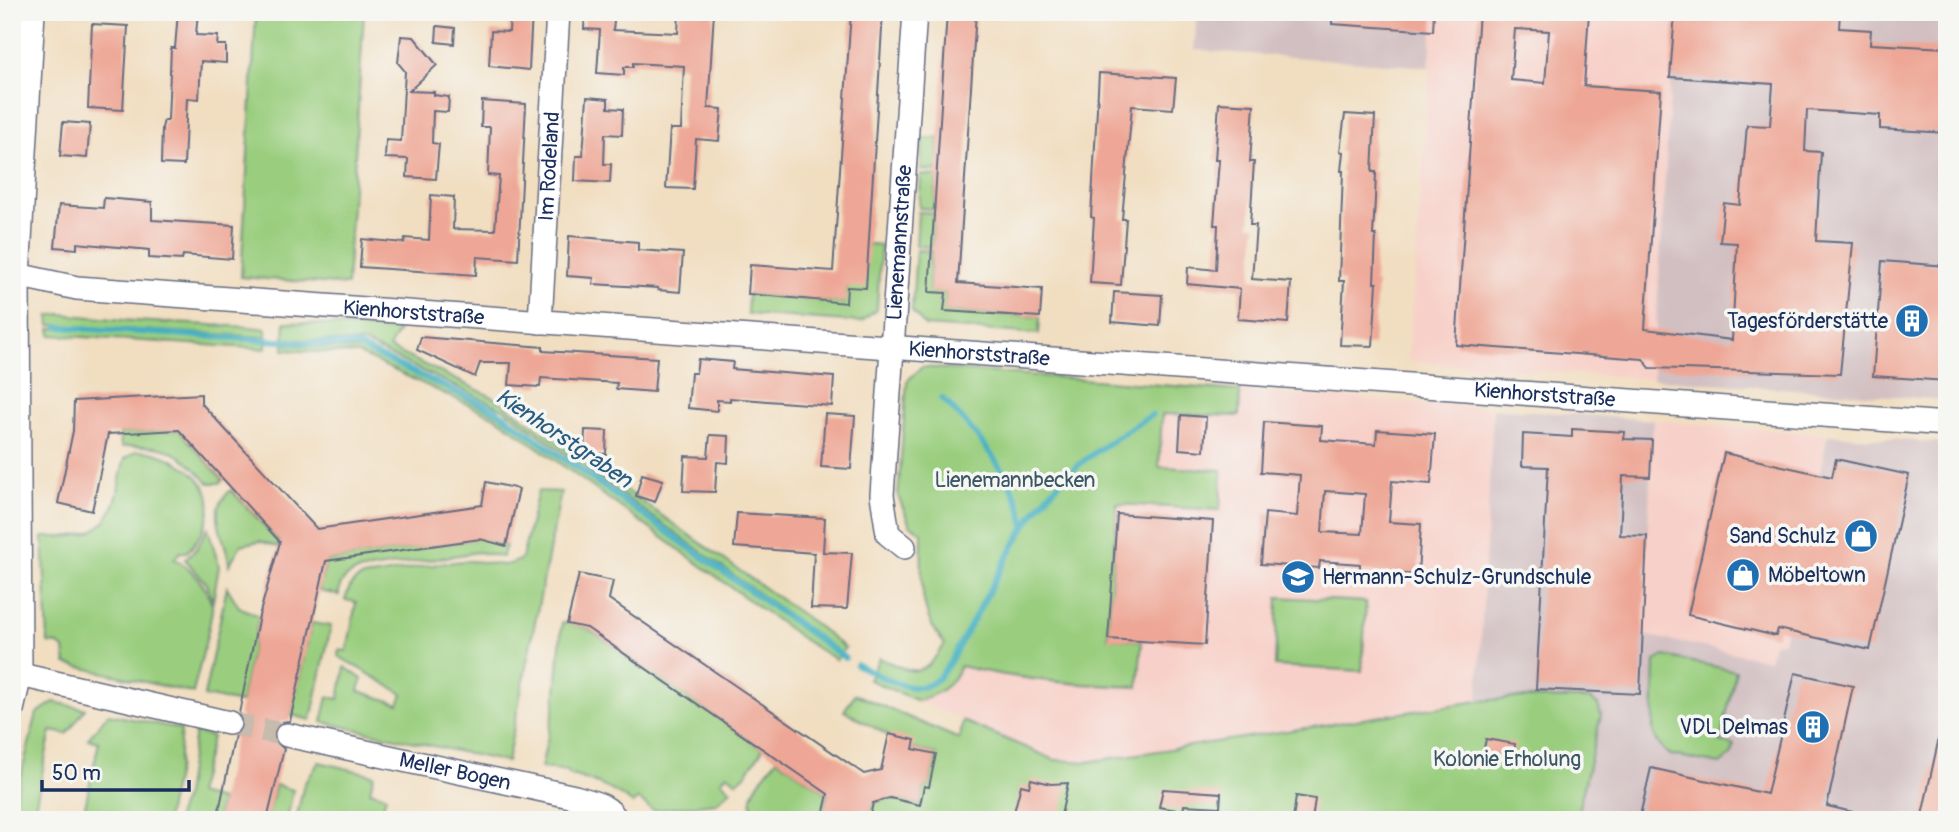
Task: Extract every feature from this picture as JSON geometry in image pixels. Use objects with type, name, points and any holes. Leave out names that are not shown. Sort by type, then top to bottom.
[{"type":"street","points":[[12,710],[16,674],[15,275],[33,12]]},
{"type":"street","name":"Im Rodeland","points":[[540,322],[558,12]]},
{"type":"street","name":"Lienemannstraße","points":[[904,547],[888,534],[882,495],[915,12]]},
{"type":"street","name":"Kienhorststraße","points":[[15,275],[77,288],[1947,424]]},
{"type":"street","points":[[16,674],[229,723]]},
{"type":"street","name":"Meller Bogen","points":[[287,735],[575,797],[605,807],[613,813],[616,820]]},
{"type":"shaded area","points":[[1197,12],[1434,12],[1429,67],[1194,50]]},
{"type":"shaded area","points":[[1434,12],[1675,12],[1653,379],[1408,361]]},
{"type":"shaded area","points":[[1675,12],[1947,12],[1947,400],[1653,379]]},
{"type":"shaded area","name":"Hermann-Schulz-Grundschule","points":[[1240,391],[1493,408],[1478,701],[1087,762],[1055,760],[918,701],[940,693],[949,686],[960,666],[1104,686],[1117,503],[1220,509],[1222,471],[1159,467],[1162,414],[1239,416]]},
{"type":"shaded area","points":[[1493,408],[1653,420],[1643,635],[1769,660],[1774,643],[1783,642],[1828,435],[1947,443],[1947,820],[1576,820],[1601,716],[1598,705],[1590,699],[1518,698],[1478,701]]},
{"type":"shaded area","points":[[1653,420],[1828,435],[1783,643],[1774,644],[1769,660],[1643,636]]},
{"type":"green space","points":[[256,12],[364,12],[347,285],[241,277]]},
{"type":"green space","points":[[923,138],[939,138],[937,171],[921,170]]},
{"type":"green space","points":[[921,175],[937,176],[934,209],[919,208]]},
{"type":"green space","points":[[918,212],[934,213],[932,247],[916,246]]},
{"type":"green space","points":[[869,244],[881,245],[877,309],[861,322],[747,314],[748,294],[845,303],[847,287]]},
{"type":"green space","points":[[916,250],[931,251],[929,291],[946,293],[945,311],[1040,317],[1039,334],[925,326],[912,311]]},
{"type":"green space","points":[[60,314],[250,327],[266,329],[266,337],[50,325],[49,316]]},
{"type":"green space","points":[[285,322],[399,330],[389,348],[495,398],[814,623],[845,648],[841,653],[504,409],[364,343],[284,339]]},
{"type":"green space","points":[[50,329],[266,342],[266,349],[51,335]]},
{"type":"green space","points":[[284,344],[363,350],[499,415],[839,656],[836,660],[804,640],[497,418],[359,354],[284,350]]},
{"type":"green space","name":"Lienemannbecken","points":[[922,367],[1240,391],[1239,416],[1162,414],[1159,467],[1222,470],[1220,510],[1117,504],[1108,638],[1142,641],[1138,687],[1049,681],[960,666],[953,680],[944,689],[918,701],[869,680],[879,658],[901,668],[916,670],[929,664],[945,644],[929,619],[925,606],[922,532],[910,525],[898,496],[907,381]]},
{"type":"green space","points":[[179,430],[223,480],[220,483],[208,483],[189,463],[170,451],[149,446],[121,447],[120,433]]},
{"type":"green space","points":[[137,451],[158,454],[181,464],[200,480],[209,499],[207,521],[200,535],[187,552],[180,552],[174,559],[198,578],[212,605],[193,693],[66,664],[64,649],[57,644],[48,643],[43,537],[82,534],[100,526],[114,507],[125,459]]},
{"type":"green space","points":[[231,490],[279,542],[278,547],[260,541],[241,545],[229,565],[218,517],[223,499]]},
{"type":"green space","points":[[538,491],[561,492],[507,762],[322,722],[328,697],[339,699],[345,667],[362,679],[359,691],[399,704],[403,694],[338,656],[339,650],[347,651],[356,602],[345,600],[353,583],[363,577],[442,563],[476,561],[502,565],[515,562],[522,558]]},
{"type":"green space","points":[[208,528],[219,566],[213,601],[206,583],[185,559],[196,549]]},
{"type":"green space","points":[[490,537],[489,541],[506,546],[502,557],[478,552],[358,571],[344,580],[339,595],[319,591],[326,561]]},
{"type":"green space","points":[[227,587],[239,607],[259,616],[241,703],[204,696]]},
{"type":"green space","points":[[1278,597],[1366,602],[1362,671],[1275,666]]},
{"type":"green space","points":[[562,622],[587,628],[763,749],[745,775],[737,782],[727,774],[721,781],[731,790],[716,803],[652,810],[638,799],[633,804],[602,786],[568,774],[568,771],[541,768],[555,704]]},
{"type":"green space","points":[[312,623],[331,626],[311,720],[291,715]]},
{"type":"green space","points":[[1664,656],[1736,671],[1720,742],[1734,745],[1732,754],[1720,764],[1671,755],[1664,751],[1657,741],[1653,730],[1655,661]]},
{"type":"green space","name":"Kolonie Erholung","points":[[855,694],[959,739],[963,721],[1055,760],[1087,762],[1478,701],[1518,698],[1590,699],[1598,705],[1601,715],[1576,820],[869,820],[873,803],[890,798],[920,805],[924,786],[929,787],[936,754],[913,749],[844,711]]},
{"type":"green space","points":[[54,702],[85,709],[67,734],[51,731],[33,817],[13,806],[37,713]]},
{"type":"green space","points":[[108,714],[181,729],[178,766],[166,820],[82,820],[99,742],[88,739]]},
{"type":"green space","points":[[195,732],[212,737],[197,794],[221,800],[217,820],[176,820],[185,795]]},
{"type":"green space","points":[[777,759],[828,794],[822,820],[757,820],[751,803],[753,795],[760,780]]},
{"type":"green space","points":[[319,762],[374,775],[370,791],[386,796],[380,820],[296,820],[304,784]]},
{"type":"green space","points":[[276,785],[293,790],[287,820],[267,820]]},
{"type":"building","points":[[178,12],[198,12],[196,35],[218,36],[217,45],[226,45],[226,63],[201,61],[199,99],[187,98],[184,165],[161,164],[162,128],[164,120],[168,120],[171,48],[175,48]]},
{"type":"building","points":[[510,12],[532,12],[529,70],[489,66],[491,31],[509,32]]},
{"type":"building","points":[[585,12],[615,12],[613,30],[678,33],[679,12],[714,12],[708,108],[722,109],[719,141],[696,139],[693,189],[666,188],[670,129],[681,129],[684,66],[633,63],[633,67],[624,67],[624,75],[597,73],[600,30],[584,29]]},
{"type":"building","points":[[851,12],[883,12],[866,288],[847,287],[846,303],[748,294],[750,265],[833,271]]},
{"type":"building","points":[[947,12],[976,12],[958,283],[1042,289],[1040,317],[944,311],[946,293],[929,292]]},
{"type":"building","points":[[1332,12],[1434,12],[1433,31],[1332,24]]},
{"type":"building","points":[[1479,12],[1589,12],[1584,86],[1661,91],[1645,329],[1732,340],[1737,243],[1720,242],[1724,203],[1740,205],[1747,125],[1770,126],[1773,84],[1670,77],[1675,12],[1840,12],[1839,28],[1871,30],[1870,44],[1947,48],[1947,133],[1880,129],[1880,115],[1807,110],[1805,151],[1821,152],[1816,241],[1853,243],[1840,374],[1650,368],[1643,359],[1456,345]],"holes":[[[1515,29],[1549,31],[1545,83],[1511,80]]]},
{"type":"building","points":[[92,24],[128,26],[123,110],[88,108]]},
{"type":"building","points":[[437,26],[455,28],[454,44],[436,42]]},
{"type":"building","points":[[401,36],[414,37],[437,65],[409,91],[434,92],[434,95],[449,97],[448,112],[433,111],[432,143],[439,144],[436,179],[407,177],[408,159],[385,158],[386,140],[401,141],[405,71],[398,63]]},
{"type":"building","points":[[1099,73],[1176,78],[1173,109],[1132,106],[1122,219],[1126,219],[1121,285],[1090,283]]},
{"type":"building","points":[[587,97],[608,99],[608,108],[623,109],[622,135],[605,134],[604,164],[611,164],[610,183],[575,181],[576,156],[583,156]]},
{"type":"building","points":[[482,101],[526,104],[518,260],[477,257],[476,275],[360,267],[362,239],[404,243],[405,238],[429,240],[431,195],[454,197],[453,229],[495,230],[499,176],[488,175],[490,127],[481,127]]},
{"type":"building","points":[[1219,103],[1254,105],[1250,225],[1256,225],[1252,279],[1291,282],[1288,323],[1238,319],[1240,289],[1187,284],[1188,267],[1216,270],[1218,225],[1214,225],[1219,160],[1215,160]]},
{"type":"building","points":[[1345,114],[1375,116],[1372,172],[1376,172],[1373,235],[1376,235],[1374,283],[1377,283],[1373,346],[1340,345],[1344,281],[1339,281],[1343,171],[1343,152],[1340,151]]},
{"type":"building","points":[[63,122],[90,124],[87,158],[60,156]]},
{"type":"building","points":[[104,198],[152,202],[152,220],[234,225],[232,259],[183,255],[182,260],[149,258],[149,250],[77,243],[77,249],[55,247],[59,205],[103,208]]},
{"type":"building","points":[[569,236],[638,242],[638,250],[683,253],[680,292],[593,284],[594,278],[567,276]]},
{"type":"building","name":"Tagesförderstätte","points":[[1882,261],[1947,266],[1947,381],[1873,376]]},
{"type":"building","points":[[1114,292],[1162,295],[1160,326],[1112,322]]},
{"type":"building","points":[[421,337],[543,347],[543,351],[657,358],[654,392],[616,389],[617,383],[541,378],[540,387],[509,385],[511,363],[480,363],[475,377],[417,350]]},
{"type":"building","points":[[698,359],[733,362],[732,369],[834,377],[832,406],[730,398],[730,401],[717,400],[717,411],[688,408],[691,373],[696,373]]},
{"type":"building","points":[[201,394],[201,403],[317,529],[482,505],[486,482],[519,489],[506,546],[480,539],[326,561],[290,721],[282,722],[274,731],[274,740],[284,749],[267,820],[217,820],[235,735],[242,727],[239,713],[259,616],[280,542],[179,430],[108,434],[92,511],[58,503],[73,431],[74,401]]},
{"type":"building","points":[[825,414],[855,416],[851,469],[821,467]]},
{"type":"building","points":[[1181,415],[1206,417],[1204,451],[1179,449]]},
{"type":"building","points":[[1264,422],[1322,426],[1321,440],[1376,444],[1377,430],[1435,434],[1431,484],[1392,481],[1389,522],[1421,524],[1418,575],[1360,571],[1360,564],[1320,561],[1319,568],[1261,564],[1265,513],[1297,516],[1300,475],[1261,472]],"holes":[[[1325,491],[1365,494],[1362,534],[1322,532]]]},
{"type":"building","points":[[1572,429],[1625,432],[1624,439],[1652,440],[1650,477],[1623,476],[1620,535],[1647,536],[1640,694],[1536,689],[1548,467],[1522,466],[1523,434],[1572,437]]},
{"type":"building","points":[[585,430],[607,431],[606,454],[584,453]]},
{"type":"building","points":[[710,435],[729,436],[728,463],[717,462],[715,492],[683,491],[685,456],[708,457]]},
{"type":"building","points":[[1724,453],[1832,477],[1836,459],[1909,475],[1870,650],[1778,629],[1776,636],[1688,615]]},
{"type":"building","points":[[642,474],[663,480],[655,502],[636,496]]},
{"type":"building","points":[[737,513],[825,518],[823,552],[852,553],[847,609],[811,608],[814,553],[734,547]]},
{"type":"building","points":[[1117,514],[1213,521],[1205,645],[1108,639]]},
{"type":"building","points":[[579,574],[613,581],[609,599],[864,774],[881,770],[889,734],[915,740],[913,749],[936,754],[929,787],[924,786],[920,805],[890,798],[873,803],[869,820],[822,820],[828,794],[587,628],[567,624]]},
{"type":"building","name":"VDL Delmas","points":[[1795,673],[1853,686],[1827,806],[1857,813],[1856,820],[1639,820],[1651,768],[1767,794]]},
{"type":"building","points":[[1940,733],[1947,733],[1947,820],[1921,820]]},
{"type":"building","points":[[1486,739],[1515,744],[1513,759],[1483,753]]},
{"type":"building","points":[[1031,779],[1051,784],[1068,783],[1060,820],[1012,820],[1021,785],[1029,787]]},
{"type":"building","points":[[1163,789],[1221,793],[1220,807],[1184,805],[1183,811],[1159,807]]},
{"type":"building","points":[[1296,796],[1315,799],[1312,820],[1293,820]]},
{"type":"waterway","name":"Kienhorstgraben","points":[[59,327],[357,346],[496,410],[845,658]]},
{"type":"waterway","points":[[942,398],[968,425],[1004,474],[1021,509],[1025,527]]},
{"type":"waterway","name":"Kienhorstgraben","points":[[857,665],[904,686],[924,687],[936,680],[949,663],[1007,557],[1038,508],[1081,463],[1152,415]]},
{"type":"tunnel","points":[[229,723],[287,735]]},
{"type":"place","name":"Tagesförderstätte","points":[[1912,321]]},
{"type":"place","name":"Sand Schulz","points":[[1861,536]]},
{"type":"place","name":"Möbeltown","points":[[1743,575]]},
{"type":"place","name":"Hermann-Schulz-Grundschule","points":[[1298,577]]},
{"type":"place","name":"VDL Delmas","points":[[1813,727]]}]
